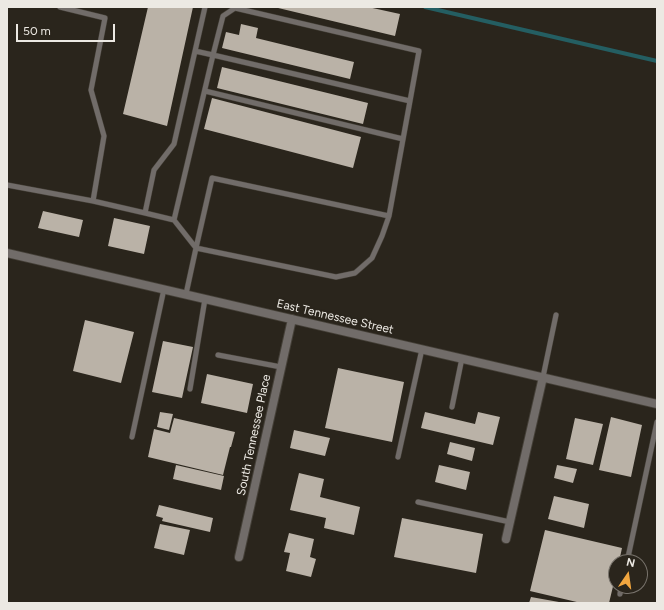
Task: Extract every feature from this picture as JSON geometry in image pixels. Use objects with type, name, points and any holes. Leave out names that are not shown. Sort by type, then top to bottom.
[{"type":"street","name":"East Tennessee Street","points":[[7,253],[657,404]]},
{"type":"street","name":"South Tennessee Place","points":[[239,557],[292,319]]},
{"type":"street","points":[[506,539],[543,377]]},
{"type":"lane","points":[[60,7],[105,18],[91,90],[104,136],[93,201]]},
{"type":"lane","points":[[145,214],[154,170],[174,144],[205,7]]},
{"type":"lane","points":[[7,185],[93,201],[174,220],[196,248],[336,277],[355,273],[372,258],[389,216],[419,51],[235,8],[223,16],[174,220]]},
{"type":"lane","points":[[195,51],[410,101]]},
{"type":"lane","points":[[205,91],[403,139]]},
{"type":"lane","points":[[186,294],[212,178],[389,216]]},
{"type":"lane","points":[[132,437],[164,289]]},
{"type":"lane","points":[[190,389],[205,299]]},
{"type":"lane","points":[[543,377],[556,315]]},
{"type":"lane","points":[[398,458],[422,349]]},
{"type":"lane","points":[[218,355],[281,367]]},
{"type":"lane","points":[[452,407],[462,358]]},
{"type":"lane","points":[[628,554],[657,422]]},
{"type":"lane","points":[[418,502],[510,522]]},
{"type":"building","points":[[148,7],[193,7],[167,126],[123,114]]},
{"type":"building","points":[[274,7],[368,7],[400,14],[395,36]]},
{"type":"building","points":[[241,24],[258,28],[256,38],[354,62],[350,79],[222,48],[226,32],[239,35]]},
{"type":"building","points":[[222,67],[368,103],[363,124],[217,88]]},
{"type":"building","points":[[212,98],[361,137],[353,168],[204,129]]},
{"type":"building","points":[[43,211],[83,220],[79,237],[38,228]]},
{"type":"building","points":[[114,218],[150,226],[144,254],[108,246]]},
{"type":"building","points":[[85,320],[134,332],[121,383],[73,371]]},
{"type":"building","points":[[163,341],[193,347],[182,398],[152,392]]},
{"type":"building","points":[[338,368],[404,382],[392,442],[325,428]]},
{"type":"building","points":[[207,374],[253,384],[247,413],[201,403]]},
{"type":"building","points":[[160,412],[173,414],[169,430],[157,427]]},
{"type":"building","points":[[425,412],[475,424],[478,412],[500,417],[493,445],[421,428]]},
{"type":"building","points":[[611,417],[642,425],[631,477],[599,470]]},
{"type":"building","points":[[174,418],[235,432],[223,475],[148,457],[154,429],[170,433]]},
{"type":"building","points":[[575,418],[603,424],[593,465],[566,459]]},
{"type":"building","points":[[294,430],[330,438],[325,456],[290,448]]},
{"type":"building","points":[[450,442],[475,448],[472,461],[447,454]]},
{"type":"building","points":[[176,465],[224,476],[221,490],[173,479]]},
{"type":"building","points":[[439,465],[470,472],[466,490],[435,482]]},
{"type":"building","points":[[557,465],[577,469],[573,483],[554,478]]},
{"type":"building","points":[[299,473],[324,479],[320,497],[360,507],[354,535],[324,528],[326,518],[290,510]]},
{"type":"building","points":[[554,496],[589,504],[584,528],[548,519]]},
{"type":"building","points":[[159,505],[213,518],[210,532],[162,521],[163,518],[156,516]]},
{"type":"building","points":[[402,518],[483,534],[476,573],[394,557]]},
{"type":"building","points":[[160,524],[190,530],[184,555],[154,548]]},
{"type":"building","points":[[545,530],[622,548],[621,554],[608,554],[608,594],[611,594],[609,603],[581,603],[530,591]]},
{"type":"building","points":[[289,533],[314,539],[310,557],[316,559],[311,577],[286,571],[290,553],[284,552]]},
{"type":"building","points":[[531,597],[559,602],[559,603],[529,603]]},
{"type":"waterway","points":[[425,7],[657,61]]}]
